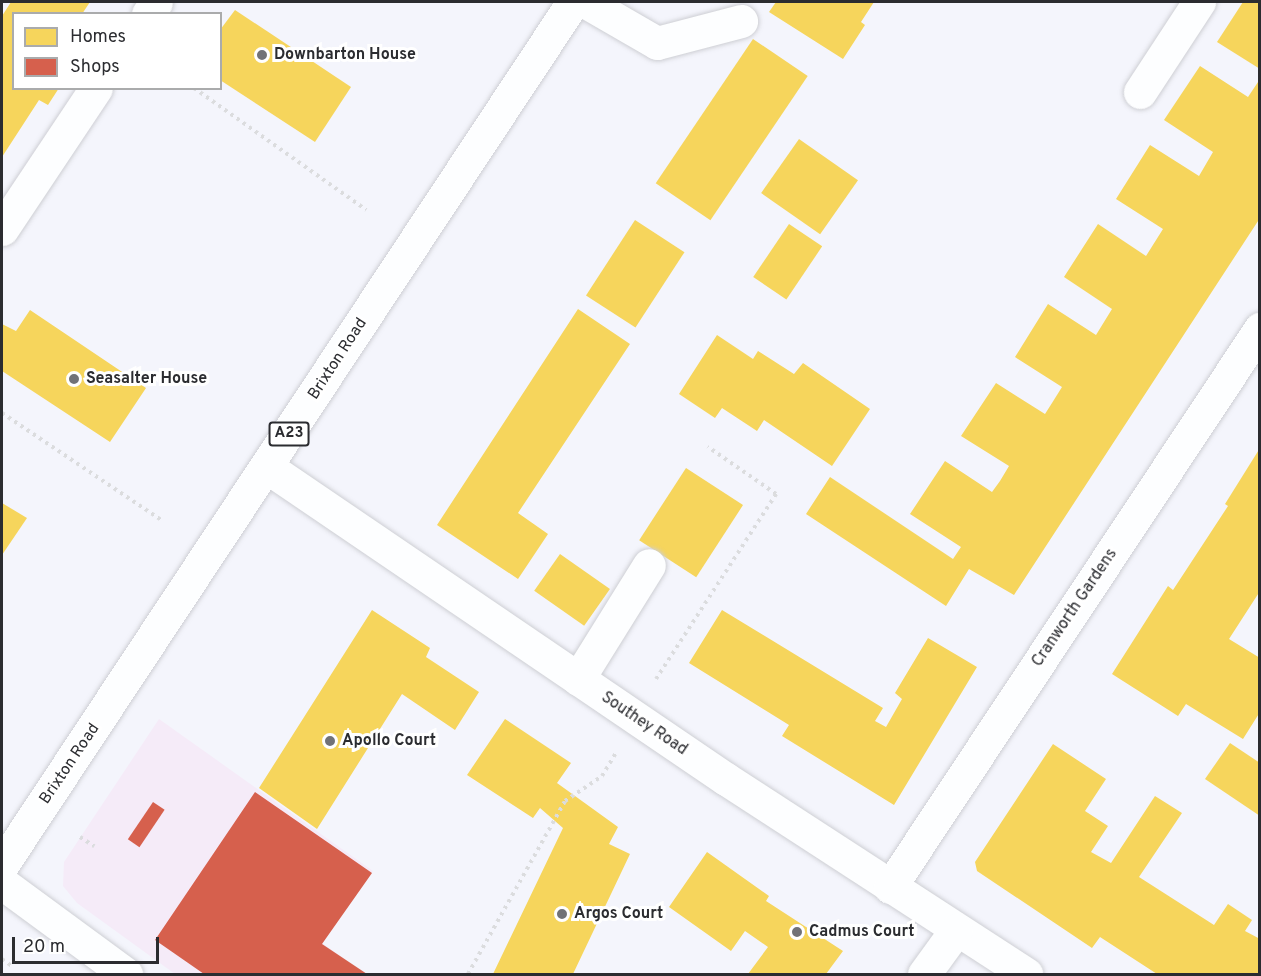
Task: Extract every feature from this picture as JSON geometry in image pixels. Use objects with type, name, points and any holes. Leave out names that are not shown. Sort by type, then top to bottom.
[{"type":"main road","name":"Brixton Road","points":[[2,865],[573,2]]},
{"type":"main road","points":[[586,2],[657,43],[741,21]]},
{"type":"main road","points":[[1140,92],[1199,2]]},
{"type":"main road","points":[[2,229],[95,90]]},
{"type":"main road","name":"Cranworth Gardens","points":[[890,887],[1260,329]]},
{"type":"main road","name":"Southey Road","points":[[267,467],[637,719],[1026,975]]},
{"type":"main road","points":[[578,678],[649,565]]},
{"type":"main road","points":[[2,883],[126,975]]},
{"type":"main road","points":[[924,975],[956,930]]},
{"type":"path","points":[[197,90],[366,210]]},
{"type":"path","points":[[2,413],[163,521]]},
{"type":"path","points":[[468,975],[565,801],[602,776],[637,719],[659,674],[776,494],[708,447]]},
{"type":"path","points":[[80,837],[94,846]]},
{"type":"path","points":[[2,959],[13,967]]},
{"type":"shaded area","points":[[159,719],[373,871],[322,943],[343,958],[332,974],[175,974],[77,903],[63,886],[64,862]]},
{"type":"building: Homes","points":[[11,2],[90,2],[83,12],[12,12],[12,90],[58,90],[48,105],[39,100],[2,157],[2,16]]},
{"type":"building: Homes","points":[[776,2],[874,2],[861,22],[865,25],[843,59],[769,12]]},
{"type":"building: Homes","points":[[1243,2],[1260,2],[1260,69],[1217,42]]},
{"type":"building: Homes","name":"Downbarton House","points":[[235,10],[351,87],[315,142],[222,81],[222,27]]},
{"type":"building: Homes","points":[[753,39],[808,76],[710,220],[656,183]]},
{"type":"building: Homes","points":[[1200,66],[1248,97],[1260,79],[1260,218],[1014,595],[969,569],[946,606],[806,514],[830,477],[953,559],[961,547],[910,514],[945,461],[992,492],[1000,481],[1009,466],[961,436],[996,383],[1045,414],[1062,387],[1015,357],[1048,304],[1096,335],[1112,309],[1064,277],[1098,224],[1146,256],[1163,229],[1116,199],[1150,145],[1199,176],[1213,152],[1164,120]]},
{"type":"building: Homes","points":[[799,139],[858,180],[820,234],[761,193]]},
{"type":"building: Homes","points":[[635,220],[684,252],[635,328],[586,295]]},
{"type":"building: Homes","points":[[789,224],[822,246],[786,299],[753,277]]},
{"type":"building: Homes","points":[[578,309],[630,344],[518,513],[548,534],[518,579],[437,525]]},
{"type":"building: Homes","name":"Seasalter House","points":[[30,310],[146,388],[110,442],[2,371],[2,324],[16,331]]},
{"type":"building: Homes","points":[[717,335],[753,359],[758,351],[794,374],[803,363],[870,409],[832,466],[764,420],[757,431],[722,408],[715,418],[679,394]]},
{"type":"building: Homes","points":[[1260,448],[1260,591],[1229,639],[1260,658],[1260,712],[1243,739],[1186,704],[1178,716],[1112,674],[1168,586],[1173,590],[1228,506],[1225,504]]},
{"type":"building: Homes","points":[[686,468],[743,505],[696,577],[639,540]]},
{"type":"building: Homes","points":[[2,503],[27,518],[2,555]]},
{"type":"building: Homes","points":[[560,554],[610,589],[584,626],[534,591]]},
{"type":"building: Homes","name":"Apollo Court","points":[[372,610],[430,648],[426,657],[479,692],[455,730],[402,694],[317,829],[259,788]]},
{"type":"building: Homes","points":[[722,610],[883,708],[875,721],[886,727],[902,699],[895,693],[928,638],[977,667],[894,805],[782,736],[789,725],[689,663]]},
{"type":"building: Homes","points":[[505,719],[571,763],[557,783],[618,827],[609,844],[630,854],[573,974],[493,974],[563,828],[540,808],[533,818],[467,775]]},
{"type":"building: Homes","points":[[1230,743],[1260,763],[1260,816],[1205,779]]},
{"type":"building: Homes","points":[[1053,744],[1106,779],[1085,811],[1108,826],[1091,852],[1111,863],[1155,796],[1182,813],[1139,877],[1214,925],[1228,904],[1252,920],[1245,931],[1260,939],[1260,974],[1157,974],[1100,937],[1092,948],[977,871],[975,862]]},
{"type":"building: Homes","points":[[707,852],[769,896],[766,901],[843,951],[826,974],[748,974],[768,947],[745,931],[731,951],[669,907]]},
{"type":"building: Shops","points":[[255,792],[372,873],[322,944],[367,974],[204,974],[155,940]]},
{"type":"building: Shops","points":[[153,802],[165,810],[139,847],[128,839]]},
{"type":"place","name":"Downbarton House","points":[[262,55]]},
{"type":"place","name":"Seasalter House","points":[[74,379]]},
{"type":"place","name":"Apollo Court","points":[[330,741]]},
{"type":"place","name":"Argos Court","points":[[562,914]]},
{"type":"place","name":"Cadmus Court","points":[[797,932]]}]
